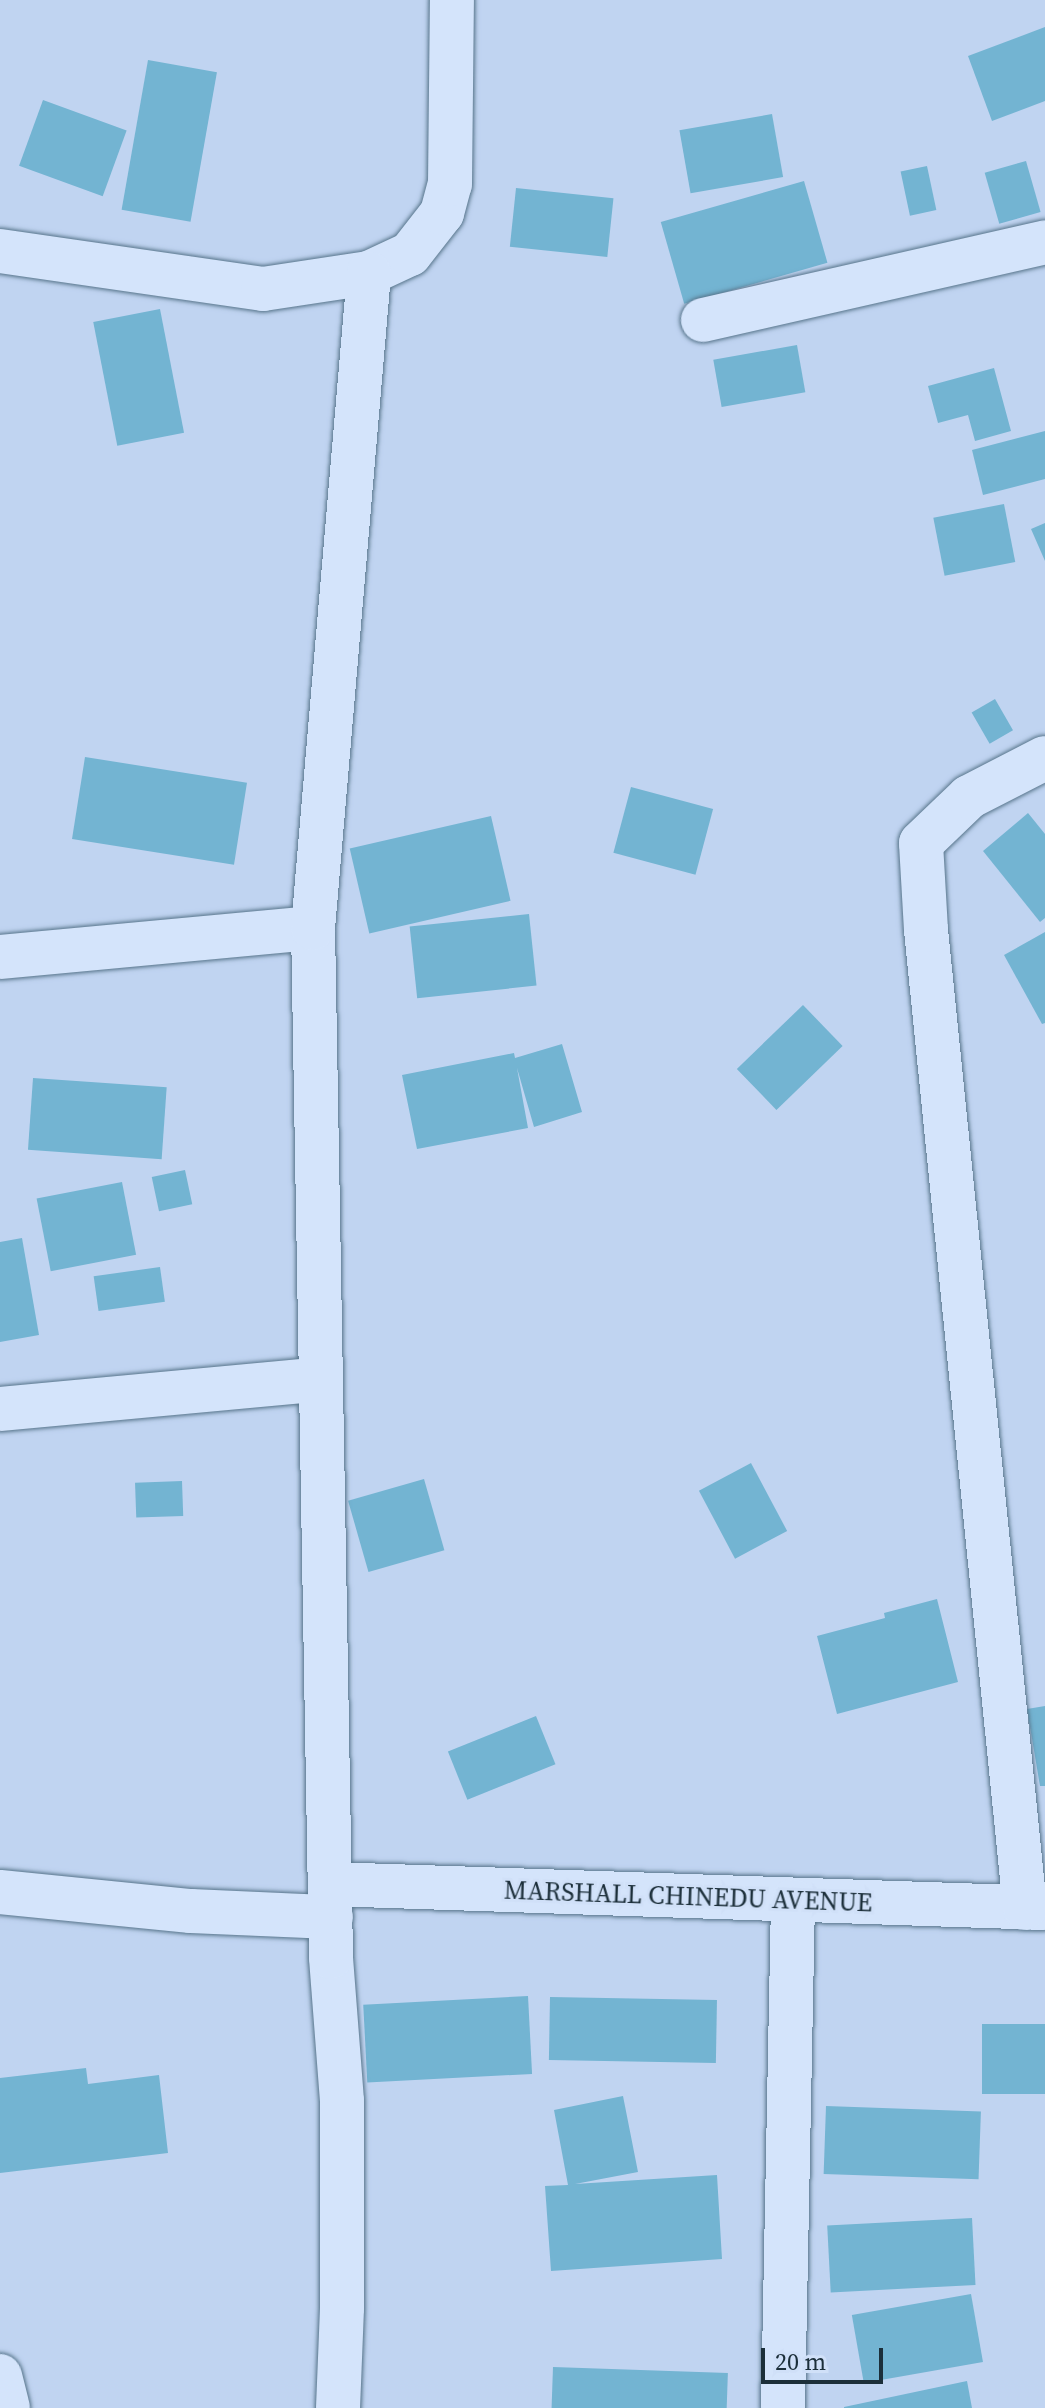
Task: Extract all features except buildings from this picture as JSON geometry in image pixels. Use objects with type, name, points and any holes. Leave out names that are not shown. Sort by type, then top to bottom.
[{"type":"street","points":[[0,251],[263,289],[369,273],[410,254],[442,213],[450,184],[452,0]]},
{"type":"street","points":[[703,320],[1045,242]]},
{"type":"street","points":[[338,2408],[342,2308],[342,2101],[330,1901],[313,928],[369,273]]},
{"type":"street","points":[[1035,1908],[926,930],[921,843],[969,797],[1045,758]]},
{"type":"street","points":[[0,957],[313,928]]},
{"type":"street","points":[[0,1409],[321,1379]]},
{"type":"street","name":"MARSHALL CHINEDU AVENUE","points":[[0,1892],[191,1911],[330,1901],[793,1901],[1035,1908]]},
{"type":"street","points":[[783,2408],[793,1901]]},
{"type":"street","points":[[0,2376],[8,2408]]}]
